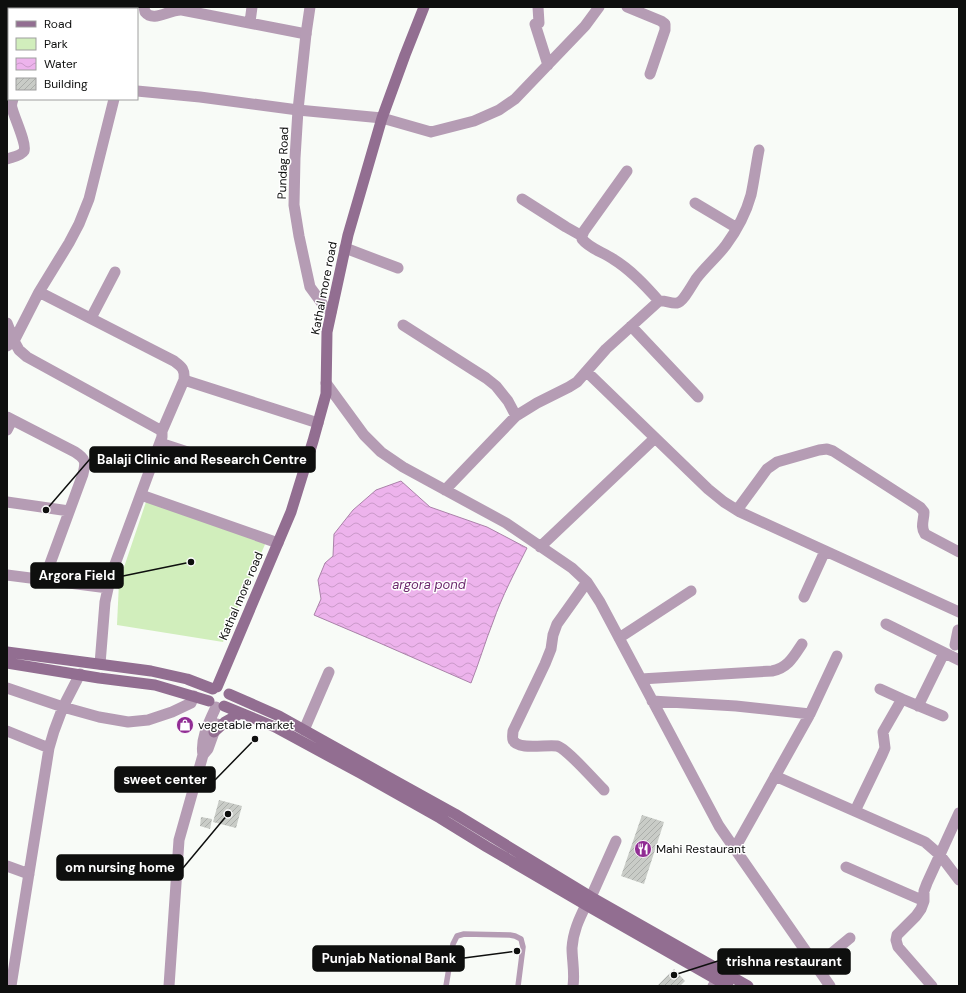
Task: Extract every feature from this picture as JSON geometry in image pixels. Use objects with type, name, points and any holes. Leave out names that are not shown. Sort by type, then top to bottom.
[{"type":"main road","name":"Kathal more road","points":[[215,688],[291,512],[326,394],[327,332],[345,248],[382,118],[424,7]]},
{"type":"main road","points":[[7,652],[151,671],[187,679],[215,688],[222,688],[229,694],[279,716],[454,814],[715,983],[728,986]]},
{"type":"main road","points":[[7,663],[155,685],[194,696],[274,727],[306,743],[440,818],[487,847],[748,986]]},
{"type":"main road","points":[[215,688],[210,692],[209,697],[218,705]]},
{"type":"main road","points":[[218,705],[228,703],[229,694]]},
{"type":"main road","points":[[214,732],[225,722],[241,713]]},
{"type":"street","points":[[144,7],[147,16],[154,17],[178,9],[306,34]]},
{"type":"street","points":[[250,22],[252,7]]},
{"type":"street","name":"Pundag Road","points":[[310,7],[298,110],[294,205],[310,287],[324,306],[331,312]]},
{"type":"street","points":[[538,7],[537,24],[548,64]]},
{"type":"street","points":[[138,91],[200,97],[298,110],[382,118],[431,132],[474,121],[499,110],[515,99],[585,26],[599,7]]},
{"type":"street","points":[[627,7],[665,24],[665,30],[650,74]]},
{"type":"street","points":[[7,159],[18,155],[23,152],[24,149],[23,140],[12,107],[13,100]]},
{"type":"street","points":[[10,343],[79,224],[89,198],[114,100]]},
{"type":"street","points":[[445,490],[516,416],[577,382],[606,349],[659,301],[679,303],[696,279],[725,246],[744,215],[750,196],[759,150]]},
{"type":"street","points":[[582,236],[584,231],[627,171]]},
{"type":"street","points":[[522,199],[582,236],[582,239],[586,244],[629,270],[659,301]]},
{"type":"street","points":[[695,203],[737,228]]},
{"type":"street","points":[[345,248],[398,268]]},
{"type":"street","points":[[90,318],[114,272]]},
{"type":"street","points":[[39,292],[174,360],[181,366],[185,373],[184,380],[162,431],[160,444],[111,575],[104,608],[100,664]]},
{"type":"street","points":[[7,323],[10,343],[26,357],[162,431]]},
{"type":"street","points":[[403,325],[496,386],[508,401],[516,416]]},
{"type":"street","points":[[631,326],[698,397]]},
{"type":"street","points":[[586,372],[708,490],[724,502],[737,510],[959,612]]},
{"type":"street","points":[[184,380],[318,423]]},
{"type":"street","points":[[326,383],[364,435],[381,452],[403,467],[506,523],[572,568],[587,582],[600,602],[719,826],[830,986]]},
{"type":"street","points":[[9,422],[75,452],[82,457],[85,463],[83,474],[44,580]]},
{"type":"street","points":[[540,547],[655,438]]},
{"type":"street","points":[[160,444],[209,460]]},
{"type":"street","points":[[737,510],[768,469],[777,462],[826,449],[833,451],[920,507],[924,512],[922,530],[925,534],[959,552]]},
{"type":"street","points":[[141,495],[278,543]]},
{"type":"street","points":[[7,502],[69,511]]},
{"type":"street","points":[[804,597],[825,551]]},
{"type":"street","points":[[7,575],[108,588]]},
{"type":"street","points":[[587,582],[557,624],[546,664],[513,731],[513,740],[517,745],[559,746],[568,753],[604,790]]},
{"type":"street","points":[[619,638],[691,591]]},
{"type":"street","points":[[955,645],[959,631],[957,622],[959,617]]},
{"type":"street","points":[[886,624],[959,660]]},
{"type":"street","points":[[641,679],[772,672],[780,670],[787,665],[802,644]]},
{"type":"street","points":[[918,706],[944,652]]},
{"type":"street","points":[[735,848],[810,714],[837,656]]},
{"type":"street","points":[[304,730],[329,672]]},
{"type":"street","points":[[11,986],[49,748],[63,707],[80,674]]},
{"type":"street","points":[[7,688],[63,707],[100,717],[128,722],[148,720],[172,712],[191,703],[194,696]]},
{"type":"street","points":[[880,689],[944,716]]},
{"type":"street","points":[[855,812],[885,748],[883,732],[902,699]]},
{"type":"street","points":[[652,701],[736,706],[810,714]]},
{"type":"street","points":[[169,986],[179,840],[203,756],[208,749],[214,732],[218,705]]},
{"type":"street","points":[[203,756],[201,747],[206,730],[218,705]]},
{"type":"street","points":[[7,732],[49,748]]},
{"type":"street","points":[[775,776],[925,842],[940,855],[959,880]]},
{"type":"street","points":[[930,985],[898,947],[896,940],[897,935],[921,909],[927,883],[959,813]]},
{"type":"street","points":[[573,986],[573,936],[616,841]]},
{"type":"street","points":[[7,866],[29,874]]},
{"type":"street","points":[[846,867],[924,901]]},
{"type":"street","points":[[816,966],[850,938]]},
{"type":"lane","points":[[446,986],[453,944],[458,936],[464,934],[510,935],[521,939],[523,946],[518,986]]},
{"type":"green space","points":[[148,496],[266,542],[223,642],[117,625],[119,582]]},
{"type":"water","name":"argora pond","points":[[401,481],[430,507],[487,527],[527,548],[500,603],[471,683],[314,615],[321,599],[318,580],[325,563],[333,556],[334,534],[353,510],[376,490]]},
{"type":"building","points":[[219,800],[242,806],[236,828],[213,822]]},
{"type":"building","name":"Mahi Restaurant","points":[[642,815],[664,822],[644,884],[621,876]]},
{"type":"building","points":[[201,817],[212,819],[210,829],[200,826]]},
{"type":"building","points":[[674,969],[685,981],[680,986],[657,986]]},
{"type":"place","name":"Balaji Clinic and Research Centre","points":[[46,510]]},
{"type":"place","name":"Argora Field","points":[[191,562]]},
{"type":"place","name":"vegetable market","points":[[185,725]]},
{"type":"place","name":"sweet center","points":[[255,739]]},
{"type":"place","name":"om nursing home","points":[[228,814]]},
{"type":"place","name":"Mahi Restaurant","points":[[643,849]]},
{"type":"place","name":"Punjab National Bank","points":[[517,951]]},
{"type":"place","name":"trishna restaurant","points":[[674,975]]}]
